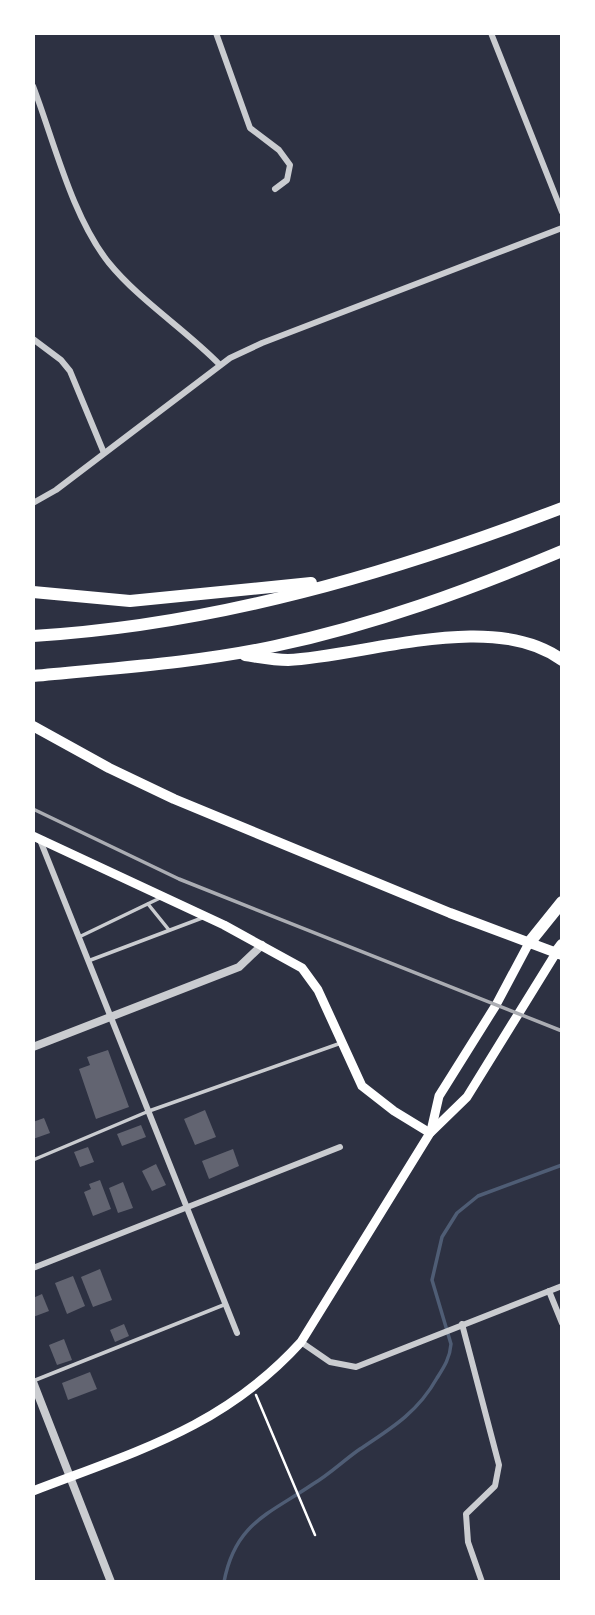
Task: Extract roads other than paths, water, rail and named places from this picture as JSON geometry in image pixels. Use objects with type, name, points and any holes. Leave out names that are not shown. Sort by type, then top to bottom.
[{"type":"highway","points":[[36,636],[142,625],[230,610],[353,579],[479,539],[562,508]]},
{"type":"highway","points":[[33,676],[273,647],[369,622],[489,582],[562,551]]},
{"type":"highway","points":[[33,592],[130,601],[353,579]]},
{"type":"highway","points":[[227,653],[286,660],[471,637],[514,641],[562,660]]},
{"type":"highway","points":[[528,943],[562,902]]},
{"type":"main road","points":[[33,726],[108,768],[174,799],[528,943],[560,951],[467,1097],[430,1133],[302,1342],[254,1389],[181,1433],[33,1491]]},
{"type":"main road","points":[[37,838],[262,945],[302,968],[310,977],[362,1086],[394,1111],[430,1133]]},
{"type":"main road","points":[[430,1133],[439,1096],[496,1005],[528,943]]},
{"type":"street","points":[[216,33],[250,128],[279,150],[289,166],[287,180],[275,189]]},
{"type":"street","points":[[491,33],[562,212]]},
{"type":"street","points":[[33,86],[77,202],[99,249],[111,266],[195,338],[220,365]]},
{"type":"street","points":[[33,503],[56,490],[220,365],[262,343],[562,228]]},
{"type":"street","points":[[33,339],[61,360],[69,371],[104,453]]},
{"type":"street","points":[[37,838],[237,1333]]},
{"type":"street","points":[[33,1047],[239,967],[262,945]]},
{"type":"street","points":[[33,1268],[340,1147]]},
{"type":"street","points":[[302,1342],[330,1362],[356,1367],[562,1286]]},
{"type":"street","points":[[549,1291],[562,1323]]},
{"type":"street","points":[[460,1325],[499,1465],[495,1486],[466,1514],[468,1542],[482,1582]]},
{"type":"street","points":[[33,1382],[111,1582]]},
{"type":"lane","points":[[79,937],[162,897]]},
{"type":"lane","points":[[148,904],[169,930]]},
{"type":"lane","points":[[88,961],[204,917]]},
{"type":"lane","points":[[33,1160],[149,1111],[341,1043]]},
{"type":"lane","points":[[33,1382],[226,1304]]},
{"type":"waterway","points":[[224,1582],[236,1546],[256,1522],[393,1426],[413,1410],[430,1390],[446,1362],[451,1344],[432,1280],[442,1237],[457,1213],[478,1196],[562,1165]]},
{"type":"railway","points":[[33,809],[179,879],[562,1031]]}]
